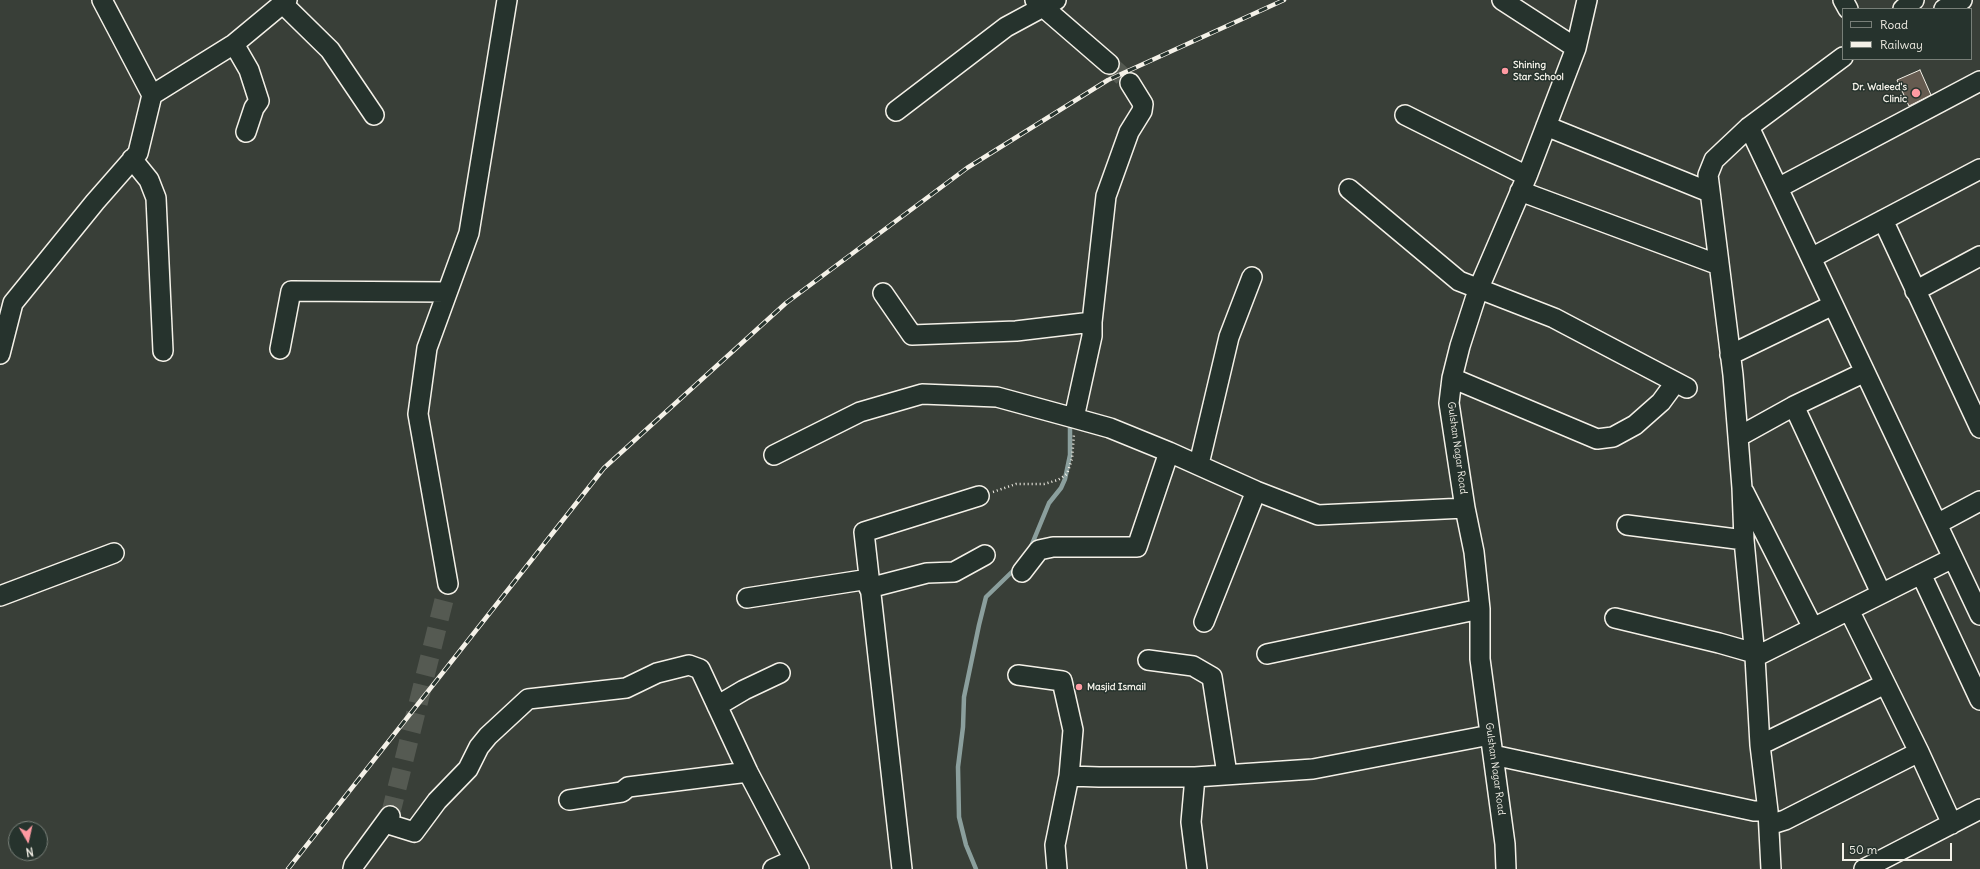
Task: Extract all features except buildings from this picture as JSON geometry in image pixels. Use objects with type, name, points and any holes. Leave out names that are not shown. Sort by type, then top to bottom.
[{"type":"street","points":[[0,354],[13,303],[95,202],[138,153],[152,94],[102,0]]},
{"type":"street","points":[[448,584],[418,414],[427,348],[469,233],[507,0]]},
{"type":"street","points":[[1502,0],[1576,48]]},
{"type":"street","name":"Gulshan Nagar Road","points":[[1506,869],[1505,844],[1480,659],[1480,609],[1474,552],[1465,508],[1449,403],[1452,378],[1478,290],[1523,184],[1576,48],[1587,0]]},
{"type":"street","points":[[1904,8],[1914,0]]},
{"type":"street","points":[[1946,8],[1962,0]]},
{"type":"street","points":[[152,94],[234,44],[285,2],[330,50],[374,115]]},
{"type":"street","points":[[896,111],[1006,27],[1044,2],[1109,64]]},
{"type":"street","points":[[234,44],[249,70],[259,101],[254,108],[246,132]]},
{"type":"street","points":[[1771,869],[1769,818],[1760,745],[1744,540],[1738,437],[1730,355],[1708,175],[1714,160],[1749,127],[1842,58]]},
{"type":"street","points":[[1778,188],[1980,81]]},
{"type":"street","points":[[1074,418],[1092,336],[1092,322],[1106,196],[1129,132],[1142,111],[1143,104],[1130,83]]},
{"type":"street","points":[[1405,115],[1523,184],[1719,265]]},
{"type":"street","points":[[1546,126],[1709,192]]},
{"type":"street","points":[[1749,127],[1953,558],[1976,595],[1980,615]]},
{"type":"street","points":[[132,159],[149,180],[156,198],[163,351]]},
{"type":"street","points":[[1811,258],[1980,169]]},
{"type":"street","points":[[1349,189],[1459,281],[1478,290],[1554,318],[1681,385],[1635,425],[1613,437],[1597,439],[1452,378]]},
{"type":"street","points":[[1883,220],[1915,291],[1978,418]]},
{"type":"street","points":[[1915,291],[1980,256]]},
{"type":"street","points":[[1199,464],[1229,337],[1252,277]]},
{"type":"street","points":[[280,349],[290,291],[447,292]]},
{"type":"street","points":[[883,293],[912,335],[1016,331],[1092,322]]},
{"type":"street","points":[[1730,355],[1833,304]]},
{"type":"street","points":[[1738,437],[1794,406],[1865,372]]},
{"type":"street","points":[[774,455],[860,412],[922,394],[997,397],[1110,428],[1199,464],[1256,491],[1318,515],[1465,508]]},
{"type":"street","points":[[1794,406],[1881,594]]},
{"type":"street","points":[[1022,572],[1039,550],[1053,547],[1137,547],[1169,452]]},
{"type":"street","points":[[1742,488],[1813,628]]},
{"type":"street","points":[[1204,622],[1256,491]]},
{"type":"street","points":[[902,869],[864,532],[979,496]]},
{"type":"street","points":[[1937,524],[1980,501]]},
{"type":"street","points":[[1627,525],[1744,540]]},
{"type":"street","points":[[0,596],[114,553]]},
{"type":"street","points":[[747,598],[869,583],[927,573],[954,572],[985,555]]},
{"type":"street","points":[[1615,618],[1719,642],[1754,655],[1813,628],[1953,558]]},
{"type":"street","points":[[1921,574],[1980,700]]},
{"type":"street","points":[[1267,654],[1480,609]]},
{"type":"street","points":[[1849,610],[1919,752],[1952,824]]},
{"type":"street","points":[[1148,660],[1193,666],[1212,677],[1227,774]]},
{"type":"street","points":[[353,869],[354,865],[388,820],[414,832],[437,801],[468,769],[479,747],[488,736],[528,698],[626,688],[657,673],[689,665],[700,669],[748,772],[796,864],[773,869]]},
{"type":"street","points":[[717,706],[744,690],[780,673]]},
{"type":"street","points":[[1018,675],[1062,681],[1072,730],[1069,776],[1055,845],[1057,869]]},
{"type":"street","points":[[1760,745],[1885,684]]},
{"type":"street","points":[[1069,776],[1195,777],[1313,769],[1490,735]]},
{"type":"street","points":[[1493,755],[1754,811],[1769,818],[1785,820],[1919,752]]},
{"type":"street","points":[[568,800],[622,792],[628,787],[748,772]]},
{"type":"street","points":[[1195,777],[1191,822],[1197,869]]},
{"type":"street","points":[[1864,869],[1980,809]]},
{"type":"path","points":[[979,496],[1016,484],[1044,484],[1058,480],[1067,474],[1072,459],[1074,418]]},
{"type":"waterway","points":[[1030,549],[1049,503],[1061,488],[1065,479],[1070,455],[1070,422]]},
{"type":"waterway","points":[[976,869],[966,845],[959,817],[958,767],[963,727],[964,697],[986,597],[1017,567]]},
{"type":"tunnel","points":[[1109,64],[1130,83]]},
{"type":"tunnel","points":[[390,816],[448,584]]},
{"type":"railway","points":[[288,869],[604,468],[786,303],[967,168],[1108,80],[1284,0]]},
{"type":"place","name":"Shining Star School","points":[[1505,71]]},
{"type":"place","name":"Dr. Waleed's Clinic","points":[[1916,93]]},
{"type":"place","name":"Masjid Ismail","points":[[1079,687]]}]
